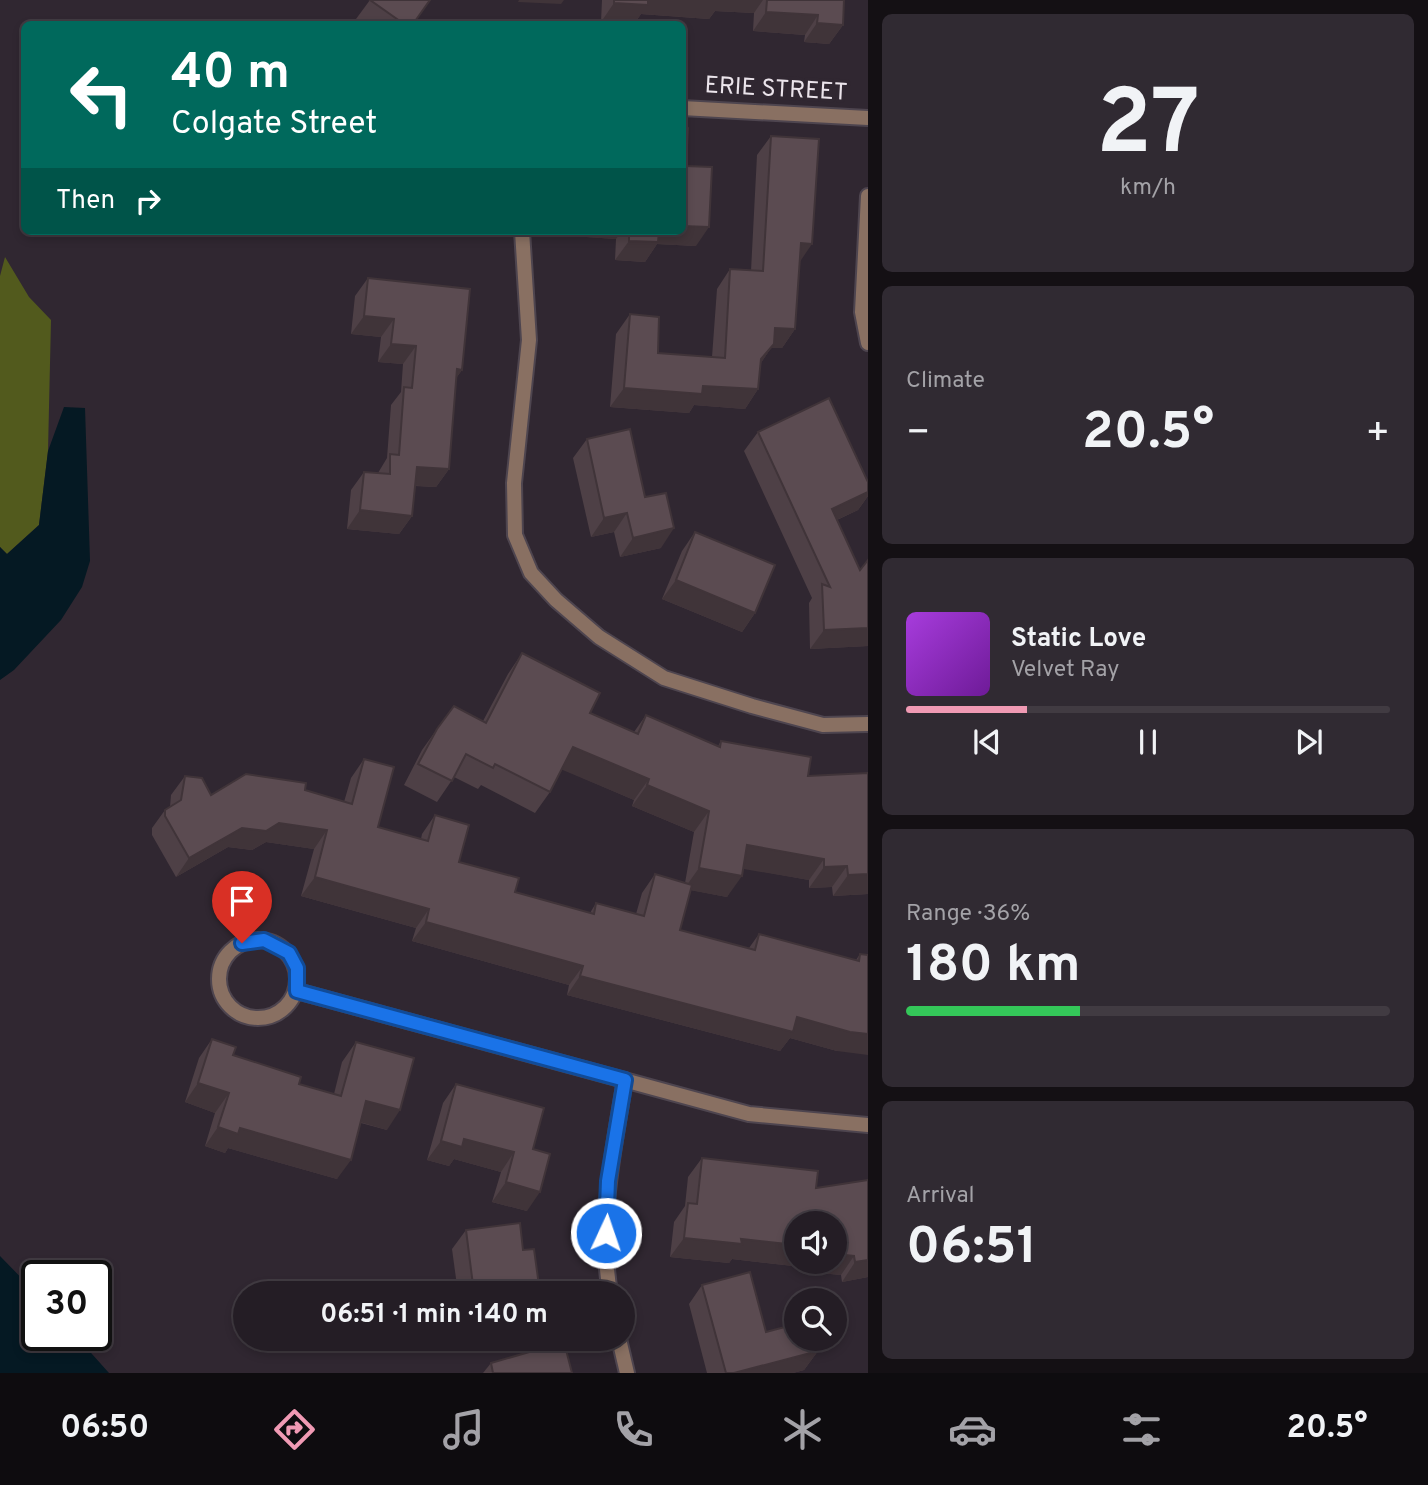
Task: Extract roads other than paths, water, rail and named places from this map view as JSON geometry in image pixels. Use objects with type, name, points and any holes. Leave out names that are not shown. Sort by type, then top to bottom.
[{"type":"street","name":"ERIE STREET","points":[[686,108],[868,118]]},
{"type":"street","points":[[868,196],[862,312],[868,343]]},
{"type":"street","points":[[522,235],[529,340],[514,483],[515,535],[531,573],[556,600],[599,638],[664,677],[752,706],[823,724],[868,724]]},
{"type":"street","points":[[264,940],[289,953],[297,968],[297,991],[285,1010],[265,1019],[242,1016],[225,1001],[218,979],[225,958],[242,943],[264,940]]},
{"type":"street","points":[[297,991],[749,1114],[868,1125]]},
{"type":"street","points":[[608,1281],[605,1260],[608,1181],[625,1080]]},
{"type":"street","points":[[622,1351],[627,1373]]},
{"type":"water","points":[[64,407],[85,408],[90,561],[82,587],[61,620],[14,670],[0,680],[0,547],[7,554],[39,525],[48,451]]},
{"type":"water","points":[[0,1256],[21,1278],[21,1351],[89,1351],[109,1373],[0,1373]]}]
